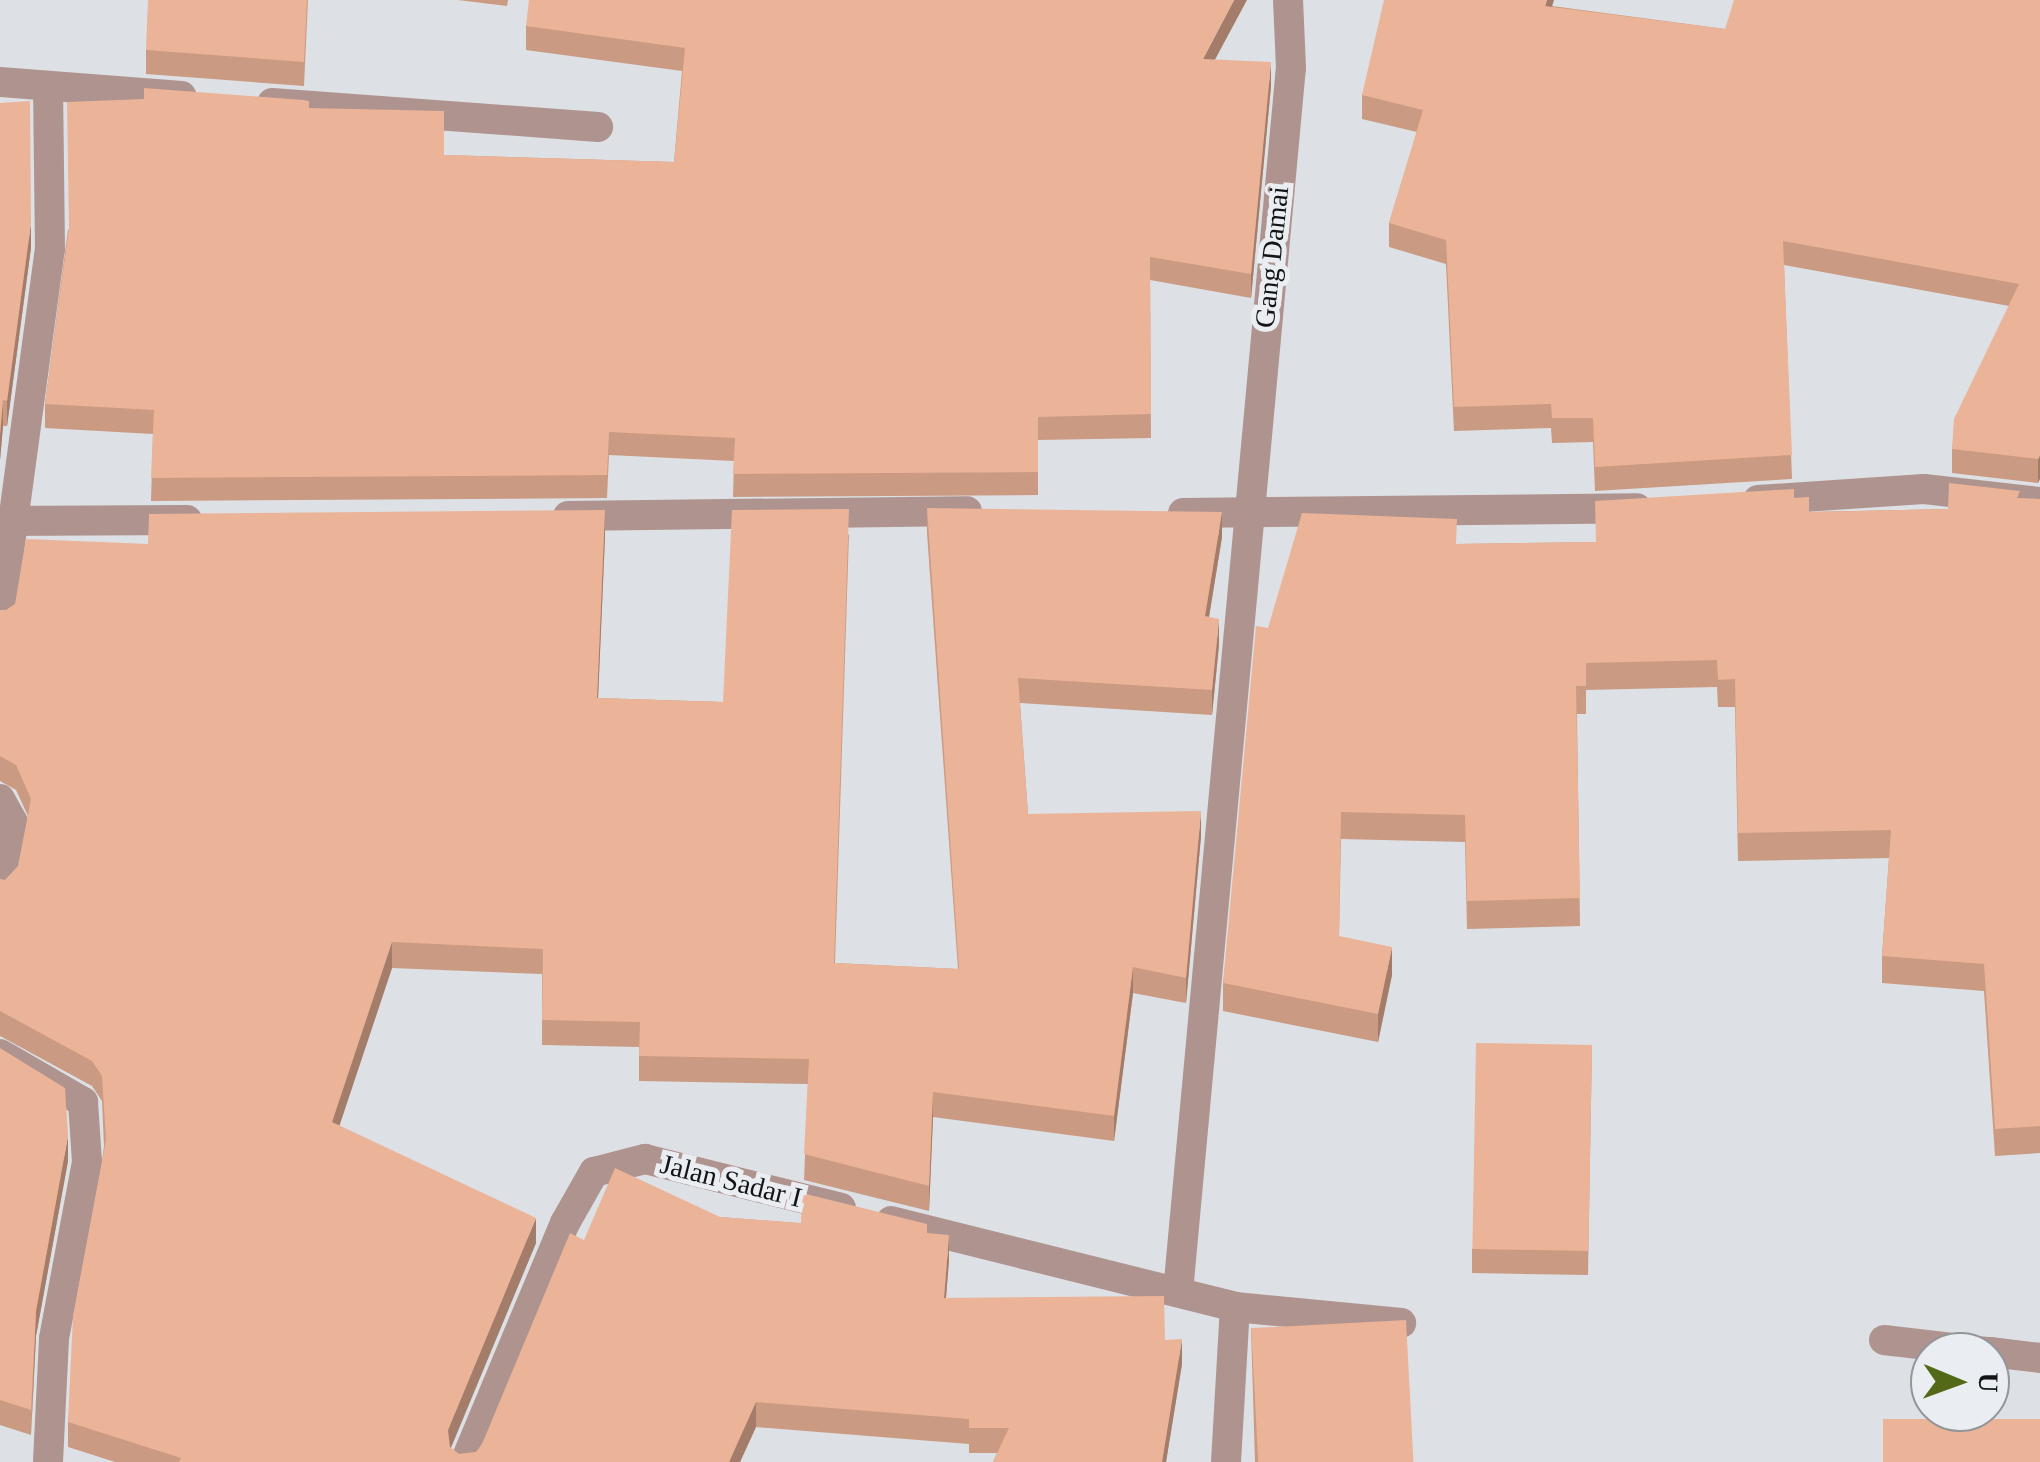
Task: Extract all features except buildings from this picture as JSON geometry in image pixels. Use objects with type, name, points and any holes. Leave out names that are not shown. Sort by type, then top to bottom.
[{"type":"street","name":"Gang Damai","points":[[1178,1292],[1291,68],[1288,0]]},
{"type":"street","points":[[0,82],[205,98]]},
{"type":"street","points":[[0,618],[5,521],[50,249],[48,86]]},
{"type":"street","points":[[244,101],[598,127]]},
{"type":"street","points":[[1725,502],[1924,489],[2040,502]]},
{"type":"street","points":[[1152,513],[1665,506]]},
{"type":"street","points":[[544,516],[999,512]]},
{"type":"street","points":[[5,521],[208,520]]},
{"type":"street","points":[[0,799],[13,822],[0,887]]},
{"type":"street","points":[[0,1054],[83,1102],[88,1162],[54,1339],[48,1462]]},
{"type":"street","name":"Jalan Sadar I","points":[[465,1462],[565,1223],[594,1172],[645,1159],[1235,1308],[1401,1323]]},
{"type":"street","points":[[1226,1462],[1235,1308]]},
{"type":"street","points":[[1884,1340],[1910,1343]]},
{"type":"street","points":[[2010,1354],[2040,1358]]}]
